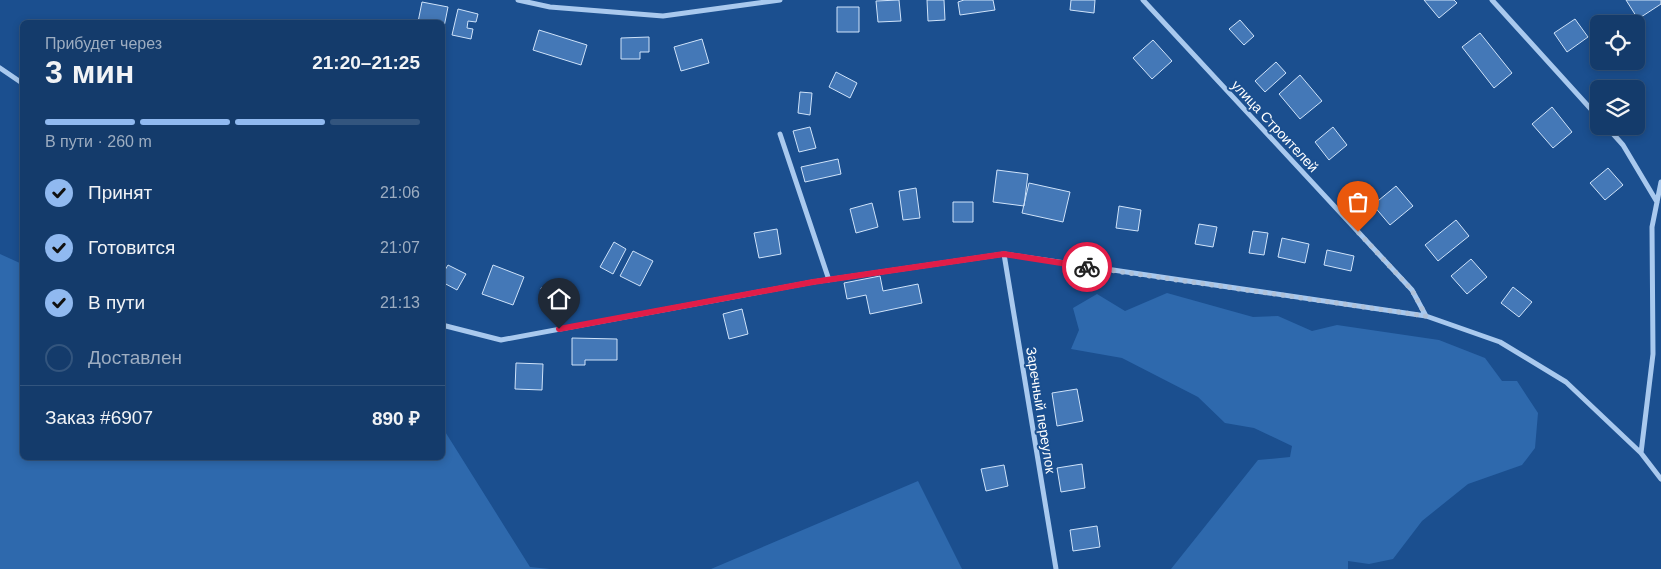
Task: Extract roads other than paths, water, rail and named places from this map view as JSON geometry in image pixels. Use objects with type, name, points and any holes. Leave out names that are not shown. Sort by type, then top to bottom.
[{"type":"street","points":[[518,0],[550,7],[663,16],[780,0]]},
{"type":"street","name":"улица Строителей","points":[[1143,0],[1412,290],[1426,316]]},
{"type":"street","points":[[1492,0],[1590,108]]},
{"type":"street","points":[[0,68],[20,82]]},
{"type":"street","points":[[780,134],[829,280]]},
{"type":"street","points":[[1614,135],[1623,145],[1657,202]]},
{"type":"street","points":[[1641,453],[1653,354],[1652,227],[1661,182]]},
{"type":"street","points":[[445,326],[501,340],[829,280],[1004,254],[1426,316],[1500,342],[1566,382],[1641,453],[1661,479]]},
{"type":"street","name":"Заречный переулок","points":[[1004,254],[1056,569]]}]
